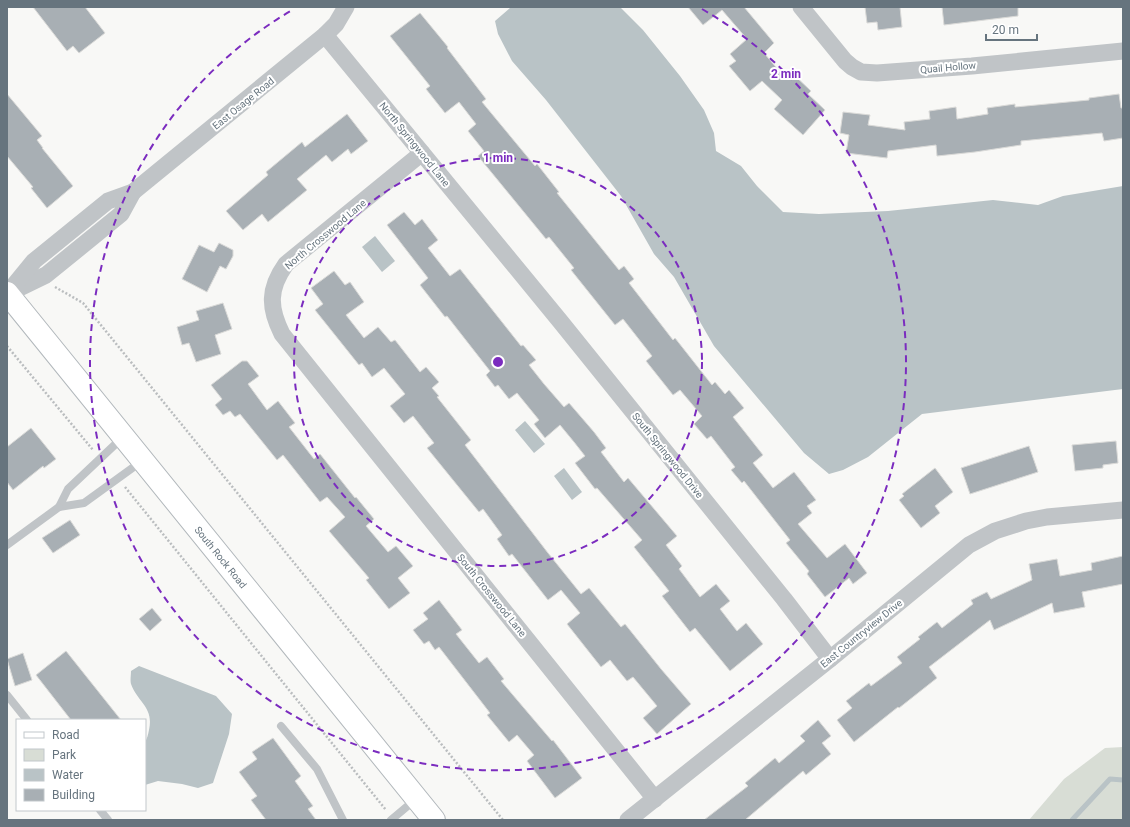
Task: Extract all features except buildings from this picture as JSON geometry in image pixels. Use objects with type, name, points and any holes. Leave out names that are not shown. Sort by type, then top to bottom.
[{"type":"main road","name":"South Rock Road","points":[[7,294],[434,820]]},
{"type":"street","name":"East Osage Road","points":[[7,294],[52,271],[121,214],[132,192],[325,36],[336,24],[346,7]]},
{"type":"street","name":"Quail Hollow","points":[[801,7],[845,61],[861,72],[877,73],[972,66],[1123,51]]},
{"type":"street","name":"North Springwood Lane","points":[[325,36],[504,254]]},
{"type":"street","name":"North Crosswood Lane","points":[[329,392],[282,334],[273,314],[272,299],[275,284],[286,264],[422,153]]},
{"type":"street","name":"South Springwood Drive","points":[[504,254],[746,551],[830,659]]},
{"type":"street","name":"South Crosswood Lane","points":[[329,392],[655,799]]},
{"type":"street","name":"East Countryview Drive","points":[[628,820],[830,659],[969,545],[995,531],[1026,521],[1047,517],[1123,510]]},
{"type":"lane","points":[[59,507],[68,489],[124,437]]},
{"type":"lane","points":[[7,545],[59,507],[84,503],[143,461]]},
{"type":"lane","points":[[7,695],[26,719]]},
{"type":"lane","points":[[281,726],[317,769],[343,820]]},
{"type":"lane","points":[[391,820],[417,798]]},
{"type":"lane","points":[[101,811],[108,820]]},
{"type":"path","points":[[55,287],[83,303],[503,820]]},
{"type":"path","points":[[7,346],[93,450]]},
{"type":"path","points":[[126,488],[377,800]]},
{"type":"green space","points":[[1123,747],[1123,820],[1029,820],[1064,779],[1105,748]]},
{"type":"water","points":[[511,7],[620,7],[643,30],[680,76],[704,110],[714,133],[716,151],[741,166],[757,186],[783,212],[819,214],[888,211],[993,200],[1038,205],[1063,196],[1123,186],[1123,389],[922,414],[868,457],[843,470],[829,474],[804,453],[714,346],[674,277],[654,254],[621,196],[546,100],[512,61],[498,34],[495,21]]},
{"type":"water","points":[[375,236],[395,261],[382,272],[362,247]]},
{"type":"water","points":[[525,421],[545,444],[534,453],[515,430]]},
{"type":"water","points":[[564,468],[582,492],[572,500],[554,476]]},
{"type":"water","points":[[139,666],[216,696],[232,714],[229,734],[213,783],[198,788],[158,781],[146,785],[146,740],[150,722],[147,710],[131,684],[131,671]]},
{"type":"waterway","points":[[1072,820],[1110,779],[1123,780]]}]
